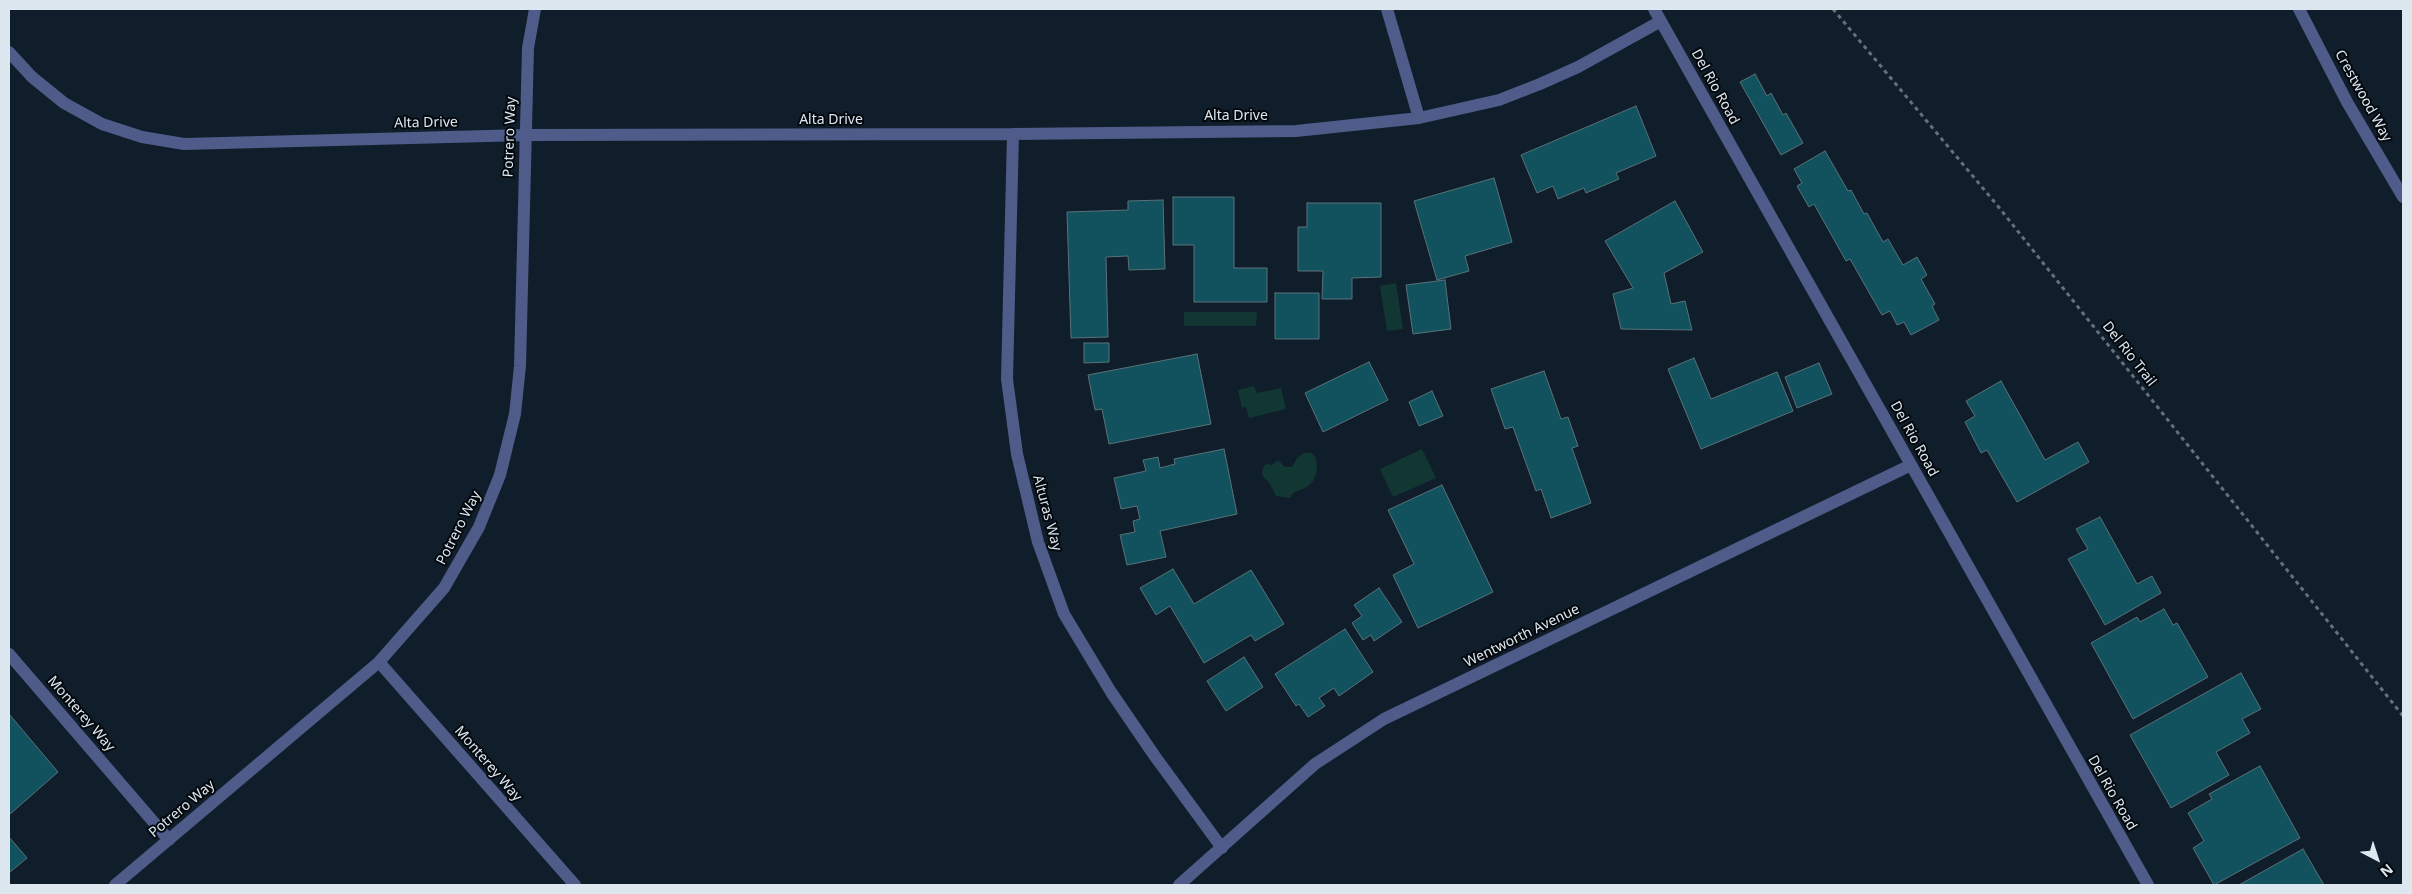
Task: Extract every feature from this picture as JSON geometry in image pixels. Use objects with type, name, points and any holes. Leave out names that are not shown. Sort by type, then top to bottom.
[{"type":"street","name":"Potrero Way","points":[[115,885],[379,662],[444,588],[479,527],[500,475],[515,414],[520,366],[528,48],[535,9]]},
{"type":"street","points":[[1387,9],[1419,118]]},
{"type":"street","name":"Del Rio Road","points":[[1654,9],[1911,464],[1992,612],[2148,885]]},
{"type":"street","name":"Crestwood Way","points":[[2299,9],[2347,102],[2403,197]]},
{"type":"street","name":"Alta Drive","points":[[9,52],[32,77],[64,103],[102,124],[142,138],[184,144],[525,135],[1013,134],[1296,131],[1419,118],[1499,100],[1578,67],[1661,21]]},
{"type":"street","name":"Alturas Way","points":[[1013,134],[1007,379],[1017,454],[1038,542],[1064,614],[1106,684],[1154,755],[1222,848]]},
{"type":"street","name":"Wentworth Avenue","points":[[1180,885],[1315,764],[1384,719],[1911,464]]},
{"type":"street","name":"Monterey Way","points":[[9,654],[169,840]]},
{"type":"street","name":"Monterey Way","points":[[379,662],[575,885]]},
{"type":"path","name":"Del Rio Trail","points":[[1833,9],[1996,205],[2403,716]]},
{"type":"shaded area","points":[[1396,283],[1403,329],[1387,331],[1380,286]]},
{"type":"shaded area","points":[[1184,312],[1257,312],[1256,326],[1184,326]]},
{"type":"shaded area","points":[[1254,386],[1257,393],[1281,388],[1286,409],[1249,418],[1246,407],[1242,408],[1238,390]]},
{"type":"shaded area","points":[[1422,449],[1436,478],[1393,497],[1380,469]]},
{"type":"shaded area","points":[[1304,453],[1312,453],[1316,458],[1317,471],[1313,481],[1307,487],[1293,493],[1290,498],[1276,496],[1270,484],[1262,475],[1263,468],[1266,464],[1272,465],[1278,460],[1285,467],[1292,467],[1298,457]]},
{"type":"building","points":[[1755,74],[1767,96],[1771,93],[1783,115],[1786,113],[1803,143],[1781,155],[1740,82]]},
{"type":"building","points":[[1636,106],[1656,156],[1616,173],[1619,179],[1586,193],[1584,188],[1558,199],[1553,186],[1537,193],[1521,155]]},
{"type":"building","points":[[1825,151],[1848,191],[1851,190],[1864,214],[1867,213],[1883,242],[1888,239],[1903,265],[1917,257],[1927,275],[1921,279],[1935,304],[1932,306],[1939,320],[1911,335],[1904,322],[1897,325],[1890,311],[1882,315],[1850,259],[1846,261],[1814,204],[1809,207],[1797,186],[1802,183],[1794,169]]},
{"type":"building","points":[[1494,178],[1512,242],[1465,256],[1469,271],[1437,280],[1414,201]]},
{"type":"building","points":[[1173,197],[1234,197],[1234,268],[1267,268],[1267,302],[1194,302],[1194,245],[1173,245]]},
{"type":"building","points":[[1163,200],[1165,269],[1129,270],[1128,256],[1106,257],[1108,337],[1071,338],[1067,212],[1128,210],[1128,201]]},
{"type":"building","points":[[1675,201],[1703,252],[1664,273],[1671,304],[1685,301],[1692,330],[1621,329],[1613,294],[1633,288],[1605,241]]},
{"type":"building","points":[[1307,203],[1381,203],[1381,277],[1352,278],[1352,299],[1322,299],[1323,271],[1298,271],[1298,227],[1307,227]]},
{"type":"building","points":[[1445,280],[1451,329],[1413,334],[1406,285]]},
{"type":"building","points":[[1275,293],[1319,293],[1319,339],[1275,339]]},
{"type":"building","points":[[1084,343],[1109,343],[1109,362],[1084,363]]},
{"type":"building","points":[[1197,354],[1211,424],[1109,444],[1102,409],[1095,410],[1088,375]]},
{"type":"building","points":[[1694,358],[1711,399],[1777,372],[1793,411],[1701,449],[1668,369]]},
{"type":"building","points":[[1369,362],[1388,400],[1323,432],[1305,393]]},
{"type":"building","points":[[1819,363],[1832,394],[1797,408],[1785,377]]},
{"type":"building","points":[[1544,371],[1561,419],[1568,417],[1578,446],[1572,448],[1591,503],[1551,518],[1541,489],[1536,491],[1513,427],[1505,429],[1491,389]]},
{"type":"building","points":[[2001,381],[2045,460],[2078,442],[2089,462],[2017,502],[1987,450],[1981,453],[1965,422],[1975,416],[1966,401]]},
{"type":"building","points":[[1432,391],[1443,416],[1419,426],[1409,402]]},
{"type":"building","points":[[1224,449],[1237,514],[1160,531],[1166,557],[1127,565],[1120,535],[1135,532],[1133,521],[1140,519],[1137,506],[1121,509],[1114,478],[1146,471],[1143,460],[1158,457],[1160,468],[1175,464],[1174,459]]},
{"type":"building","points":[[1442,485],[1493,592],[1418,628],[1393,575],[1414,564],[1388,510]]},
{"type":"building","points":[[2100,517],[2137,584],[2152,576],[2161,593],[2105,625],[2068,559],[2088,549],[2076,529]]},
{"type":"building","points":[[1173,569],[1194,604],[1251,570],[1284,624],[1255,641],[1251,635],[1204,663],[1170,606],[1156,615],[1140,588]]},
{"type":"building","points":[[1379,588],[1402,622],[1374,641],[1371,635],[1363,640],[1352,623],[1362,616],[1354,605]]},
{"type":"building","points":[[2164,609],[2173,625],[2177,623],[2208,677],[2133,719],[2091,643],[2137,617],[2140,622]]},
{"type":"building","points":[[1345,629],[1373,672],[1339,696],[1334,688],[1319,698],[1325,706],[1308,717],[1299,704],[1296,706],[1275,674]]},
{"type":"building","points":[[1244,657],[1263,687],[1226,711],[1207,681]]},
{"type":"building","points":[[2241,673],[2261,709],[2242,719],[2250,733],[2216,752],[2229,775],[2171,808],[2130,735]]},
{"type":"building","points":[[9,714],[58,772],[9,815]]},
{"type":"building","points":[[2260,766],[2300,838],[2214,885],[2193,848],[2204,841],[2188,813],[2212,799],[2209,794]]},
{"type":"building","points":[[9,837],[27,858],[9,873]]},
{"type":"building","points":[[2303,849],[2324,885],[2239,885]]}]
